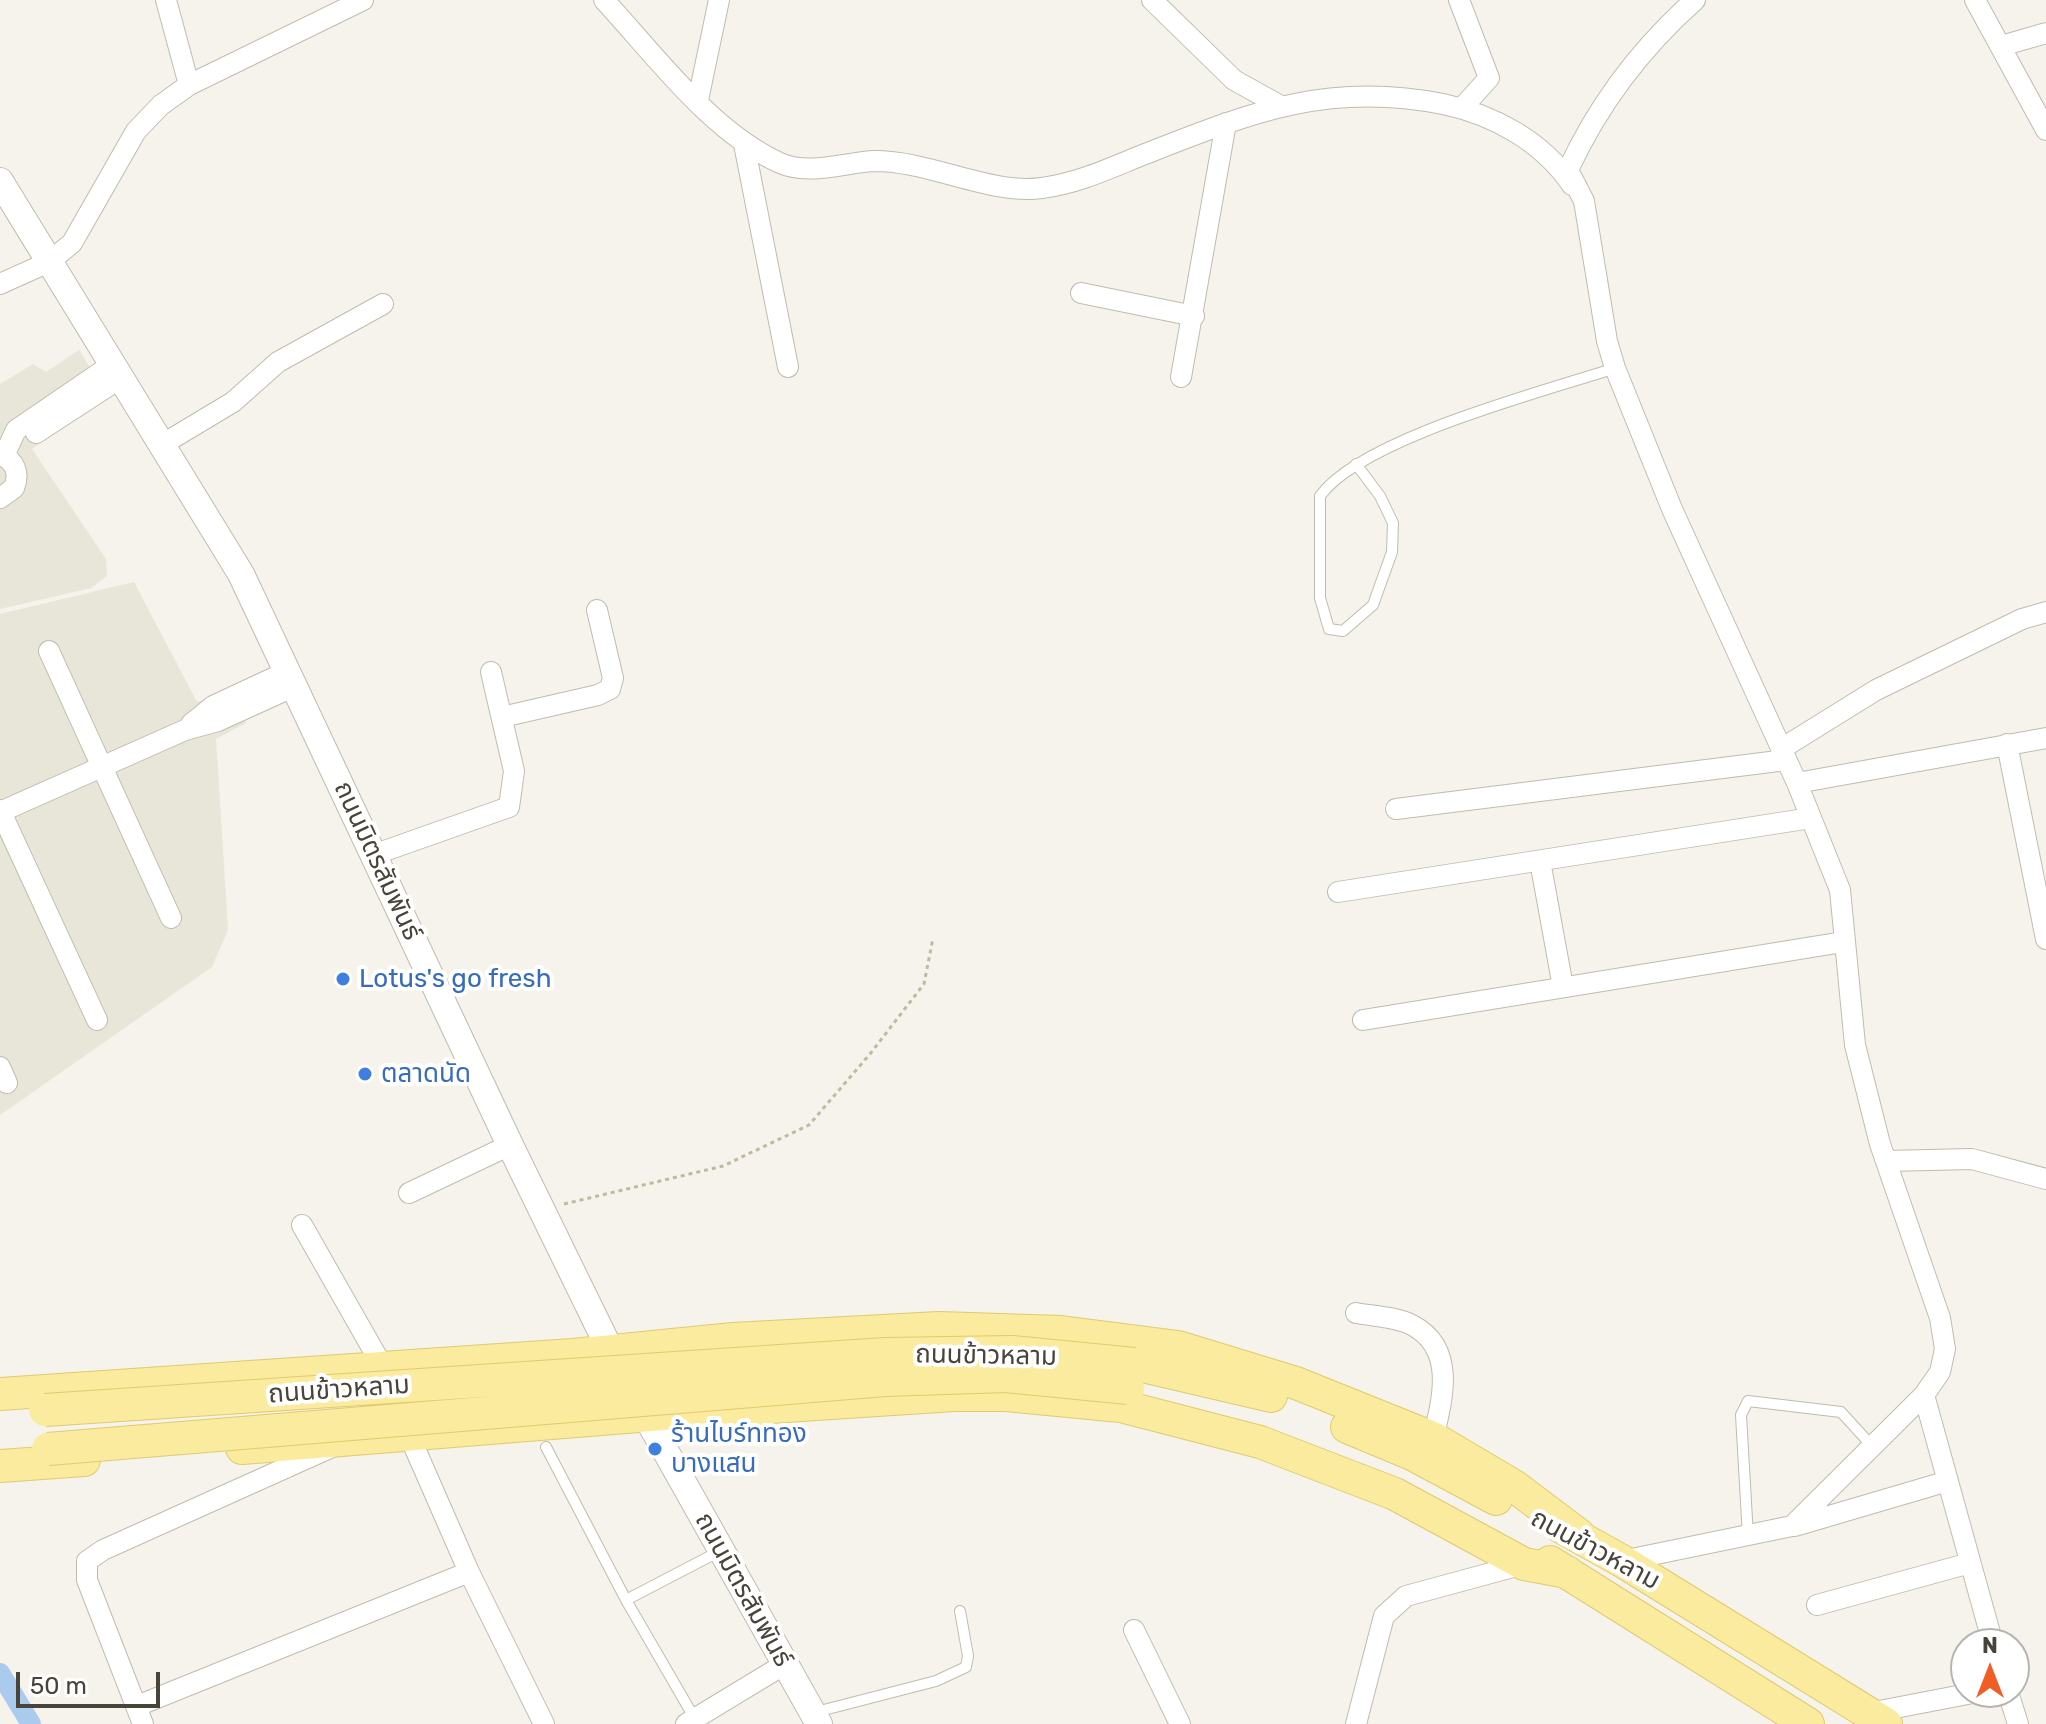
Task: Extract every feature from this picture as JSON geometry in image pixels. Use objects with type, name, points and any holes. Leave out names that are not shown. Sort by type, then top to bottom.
[{"type":"main road","points":[[939,1328],[913,1335],[904,1341],[899,1352],[901,1372],[914,1390],[954,1395]]},
{"type":"main road","points":[[0,1394],[384,1369],[733,1339],[939,1328],[1061,1332],[1178,1347],[1296,1383],[1433,1438],[1514,1486],[1579,1535]]},
{"type":"main road","points":[[733,1339],[696,1353],[689,1358],[684,1372],[689,1386],[715,1401],[744,1409]]},
{"type":"main road","name":"ถนนข้าวหลาม","points":[[0,1413],[885,1354],[1012,1352],[1131,1376],[1272,1396],[1412,1454],[1501,1502],[1579,1535],[1878,1718]]},
{"type":"main road","points":[[474,1431],[508,1422],[527,1411],[536,1401],[540,1388],[533,1375],[520,1367],[478,1361]]},
{"type":"main road","points":[[263,1376],[312,1384],[325,1392],[332,1405],[328,1418],[319,1428],[268,1447]]},
{"type":"main road","name":"ถนนข้าวหลาม","points":[[0,1453],[885,1380],[1131,1376],[1264,1421],[1404,1476],[1567,1572],[1806,1724]]},
{"type":"main road","points":[[0,1466],[344,1442],[645,1415],[954,1395],[1006,1395],[1121,1406],[1260,1442],[1395,1494],[1524,1564],[1567,1572]]},
{"type":"street","points":[[166,0],[189,85]]},
{"type":"street","points":[[0,284],[49,262],[72,243],[136,131],[161,105],[189,85],[363,0]]},
{"type":"street","points":[[604,0],[724,129],[783,165],[832,168],[874,161],[917,164],[1008,186],[1038,189],[1079,182],[1279,105],[1329,97],[1400,96],[1462,108],[1500,122],[1555,160],[1584,201]]},
{"type":"street","points":[[698,100],[719,0]]},
{"type":"street","points":[[1152,0],[1234,80],[1279,105]]},
{"type":"street","points":[[1459,0],[1489,78],[1462,108]]},
{"type":"street","points":[[1694,0],[1625,74],[1588,127],[1568,170],[1584,201],[1607,341],[1615,368],[1672,509],[1797,783],[1840,890],[1855,1045],[1886,1161],[1940,1318],[1945,1349],[1940,1372],[1924,1395],[1792,1526]]},
{"type":"street","points":[[1975,0],[2046,130]]},
{"type":"street","points":[[2001,46],[2046,33]]},
{"type":"street","points":[[1181,377],[1226,123]]},
{"type":"street","points":[[744,144],[788,367]]},
{"type":"street","name":"ถนนมิตรสัมพันธ์","points":[[0,181],[241,574],[510,1145],[611,1351],[816,1718]]},
{"type":"street","points":[[1081,293],[1194,316]]},
{"type":"street","points":[[163,444],[233,402],[278,362],[383,304]]},
{"type":"street","points":[[0,498],[9,494],[17,481],[15,466],[4,445],[24,440],[118,370]]},
{"type":"street","points":[[502,717],[598,695],[610,689],[613,678],[597,610]]},
{"type":"street","points":[[1396,809],[1784,754],[1876,690],[2022,619],[2046,612]]},
{"type":"street","points":[[49,651],[171,918]]},
{"type":"street","points":[[373,855],[509,807],[514,771],[491,672]]},
{"type":"street","points":[[97,1020],[0,812],[185,730],[218,721],[292,679]]},
{"type":"street","points":[[1797,783],[2046,738]]},
{"type":"street","points":[[2007,744],[2046,939]]},
{"type":"street","points":[[1338,892],[1811,818]]},
{"type":"street","points":[[1540,861],[1563,987]]},
{"type":"street","points":[[1363,1020],[1843,942]]},
{"type":"street","points":[[409,1193],[510,1145]]},
{"type":"street","points":[[1886,1161],[1972,1159],[2046,1179]]},
{"type":"street","points":[[302,1225],[384,1369]]},
{"type":"street","points":[[1356,1313],[1411,1324],[1433,1342],[1445,1368],[1433,1438]]},
{"type":"street","points":[[1924,1395],[1988,1628]]},
{"type":"street","points":[[409,1435],[469,1572],[544,1724]]},
{"type":"street","points":[[344,1442],[103,1550],[87,1561],[87,1580],[140,1715],[469,1572]]},
{"type":"street","points":[[1622,1561],[1748,1537],[1948,1481]]},
{"type":"street","points":[[1817,1605],[1970,1563]]},
{"type":"street","points":[[1356,1724],[1384,1616],[1406,1596],[1442,1590],[1524,1564]]},
{"type":"street","points":[[1134,1630],[1180,1724]]},
{"type":"street","points":[[691,1721],[785,1664]]},
{"type":"street","points":[[1878,1718],[1950,1699]]},
{"type":"lane","points":[[1356,464],[1380,496],[1393,523],[1392,552],[1373,605],[1343,631],[1329,629],[1320,598],[1320,496],[1330,483],[1356,464],[1431,429],[1615,368]]},
{"type":"lane","points":[[1748,1537],[1741,1415],[1748,1401],[1841,1412],[1872,1446]]},
{"type":"lane","points":[[546,1447],[691,1721]]},
{"type":"lane","points":[[626,1600],[720,1551]]},
{"type":"lane","points":[[816,1718],[936,1681],[966,1667],[968,1656],[960,1611]]},
{"type":"path","points":[[541,1210],[723,1166],[809,1125],[924,984],[933,938]]},
{"type":"shaded area","points":[[79,350],[108,396],[32,449],[106,559],[107,576],[91,588],[0,609],[0,384],[33,364],[46,372]]},
{"type":"shaded area","points":[[134,582],[197,702],[234,690],[246,723],[216,739],[228,930],[212,967],[0,1115],[0,614]]},
{"type":"waterway","points":[[0,1673],[31,1724]]},
{"type":"place","name":"Lotus's go fresh","points":[[343,979]]},
{"type":"place","name":"ตลาดนัด","points":[[365,1074]]},
{"type":"place","name":"ร้านไบร์ททอง บางแสน","points":[[655,1449]]}]
